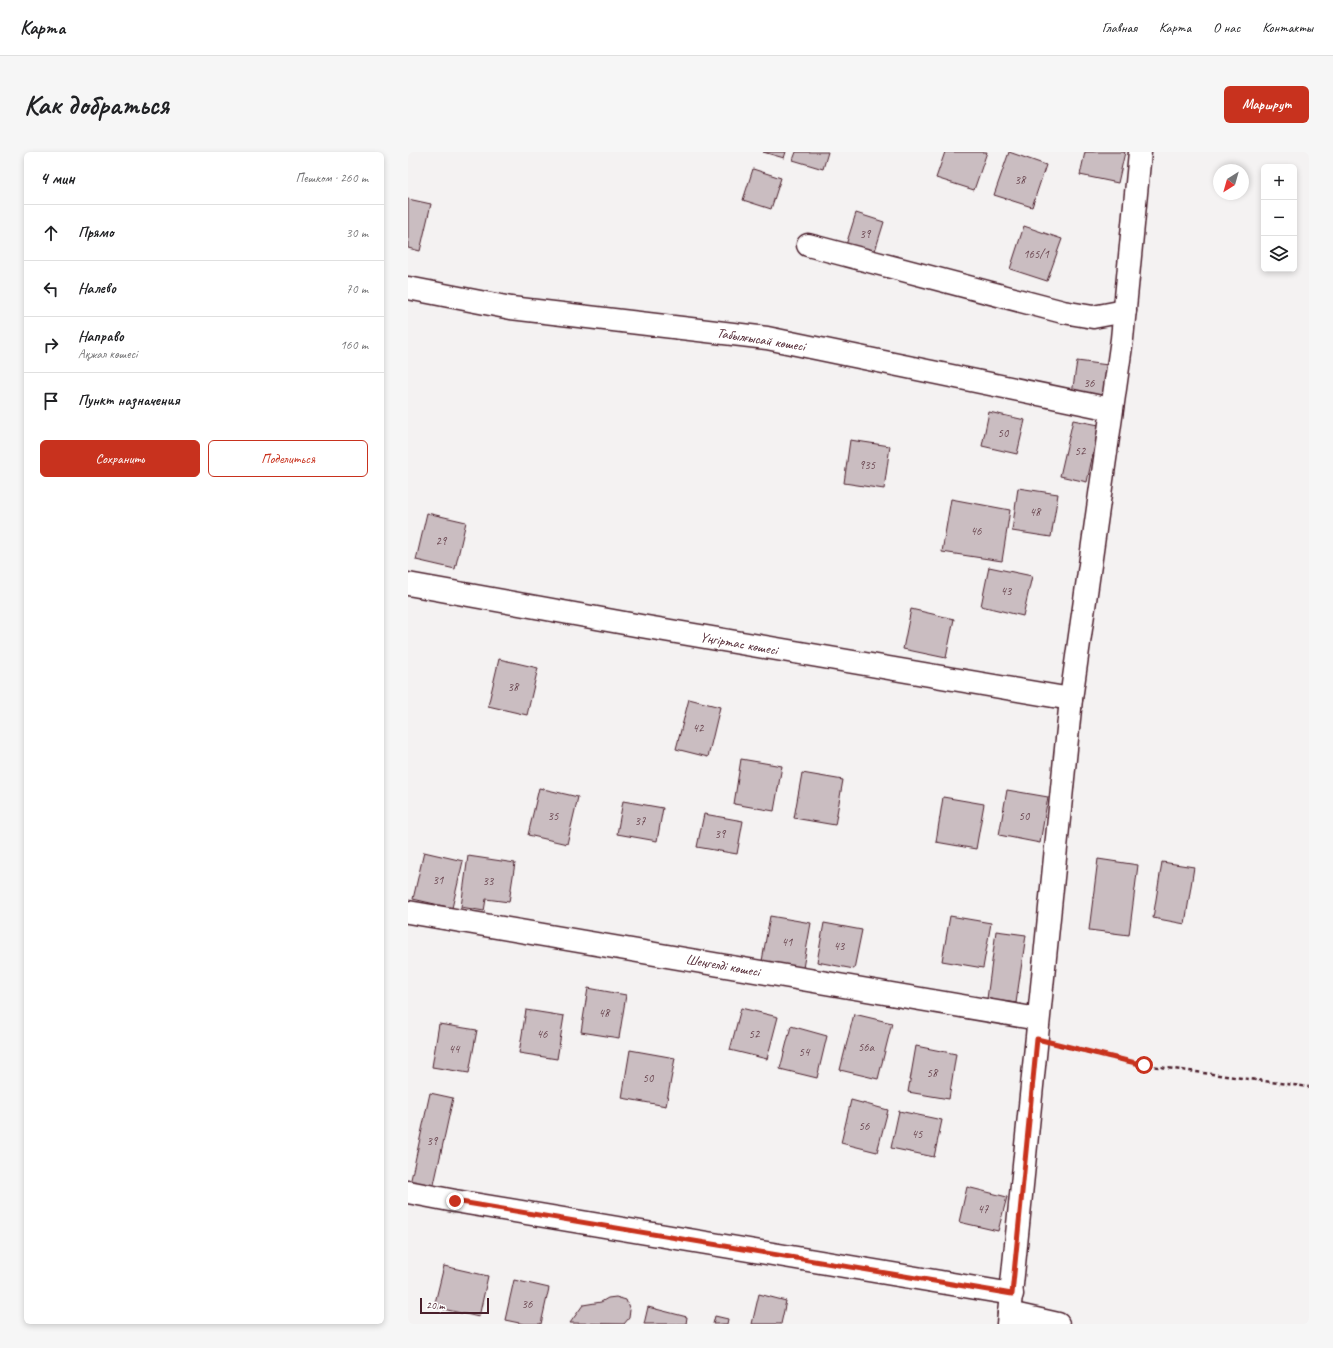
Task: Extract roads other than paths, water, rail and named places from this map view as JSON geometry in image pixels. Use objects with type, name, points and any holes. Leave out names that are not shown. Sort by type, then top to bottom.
[{"type":"street","points":[[1010,1311],[1070,700],[1122,339],[1140,152]]},
{"type":"street","points":[[808,245],[1064,312],[1093,317],[1125,311]]},
{"type":"street","name":"Табылғысай көшесі","points":[[408,288],[510,308],[767,338],[1111,409]]},
{"type":"street","name":"Үңгіртас көшесі","points":[[408,584],[649,628],[1070,700]]},
{"type":"street","name":"Шеңгелді көшесі","points":[[408,912],[1038,1029]]},
{"type":"street","points":[[408,1192],[1010,1311],[1058,1324]]}]
